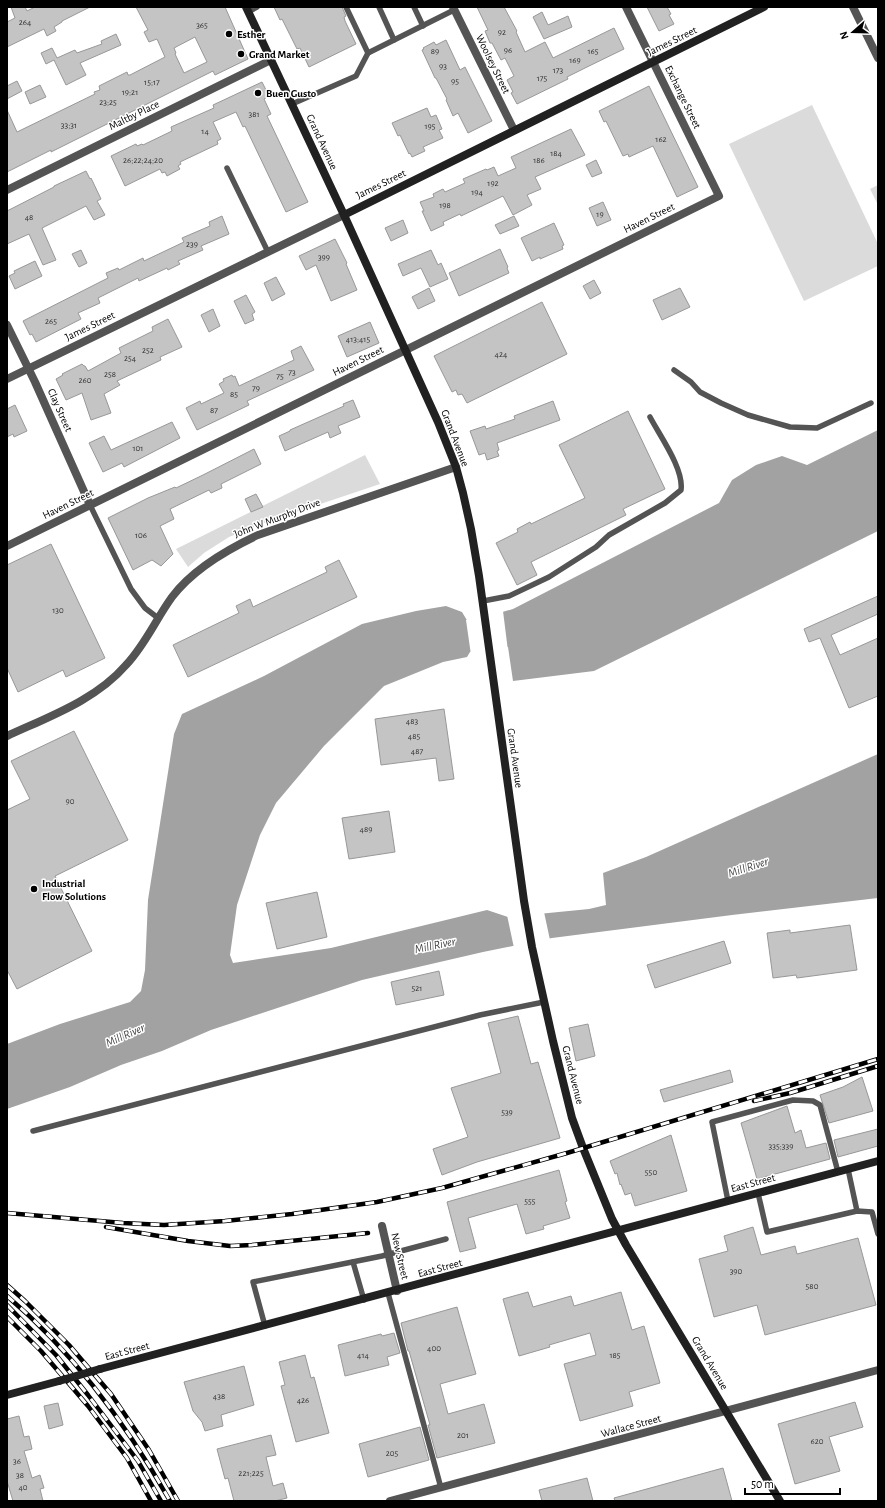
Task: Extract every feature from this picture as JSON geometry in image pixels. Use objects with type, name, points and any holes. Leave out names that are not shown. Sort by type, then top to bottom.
[{"type":"main road","name":"James Street","points":[[344,215],[764,7]]},
{"type":"main road","name":"Grand Avenue","points":[[247,9],[406,350],[456,467],[472,529],[525,910],[544,1002],[572,1118],[587,1160],[618,1231],[780,1501]]},
{"type":"main road","name":"East Street","points":[[7,1395],[878,1161]]},
{"type":"street","name":"Exchange Street","points":[[626,7],[719,196]]},
{"type":"street","points":[[853,7],[878,58]]},
{"type":"street","name":"Woolsey Street","points":[[454,8],[514,130]]},
{"type":"street","name":"Maltby Place","points":[[7,190],[271,60]]},
{"type":"street","name":"Haven Street","points":[[7,546],[719,196]]},
{"type":"street","name":"James Street","points":[[7,379],[344,215]]},
{"type":"street","name":"Clay Street","points":[[7,325],[35,382],[90,505]]},
{"type":"street","name":"John W Murphy Drive","points":[[7,736],[85,698],[109,681],[126,666],[141,647],[158,618],[173,596],[185,582],[202,568],[236,545],[258,535],[456,467]]},
{"type":"street","name":"New Street","points":[[382,1226],[397,1291]]},
{"type":"street","name":"Wallace Street","points":[[390,1501],[878,1370]]},
{"type":"lane","points":[[247,9],[257,7]]},
{"type":"lane","points":[[346,7],[368,52]]},
{"type":"lane","points":[[379,7],[394,40]]},
{"type":"lane","points":[[414,7],[423,26]]},
{"type":"lane","points":[[292,104],[356,76],[368,52],[423,26],[454,8]]},
{"type":"lane","points":[[227,168],[268,252]]},
{"type":"lane","points":[[674,370],[691,382],[700,392],[721,403],[748,414],[790,427],[817,428],[871,403]]},
{"type":"lane","points":[[483,601],[509,596],[549,577],[596,547],[609,535],[665,503],[681,490],[682,483],[680,470],[650,417]]},
{"type":"lane","points":[[90,505],[131,589],[145,608],[158,618]]},
{"type":"lane","points":[[33,1131],[480,1015],[544,1002]]},
{"type":"lane","points":[[728,1201],[712,1122],[792,1100],[812,1101],[820,1105],[838,1172]]},
{"type":"lane","points":[[848,1169],[857,1211]]},
{"type":"lane","points":[[758,1193],[767,1232],[857,1211],[872,1212],[878,1234]]},
{"type":"lane","points":[[265,1326],[253,1282],[389,1254],[446,1239]]},
{"type":"lane","points":[[353,1262],[364,1300]]},
{"type":"lane","points":[[388,1293],[441,1488]]},
{"type":"shaded area","points":[[812,105],[878,244],[878,266],[804,301],[729,144]]},
{"type":"shaded area","points":[[878,185],[878,205],[870,189]]},
{"type":"shaded area","points":[[365,455],[380,484],[261,524],[229,537],[204,553],[188,567],[176,549]]},
{"type":"water","name":"Mill River","points":[[878,430],[878,531],[594,671],[513,681],[508,647],[470,652],[467,657],[443,662],[384,686],[324,746],[276,803],[260,835],[237,905],[230,955],[233,963],[331,948],[487,910],[508,917],[589,909],[606,905],[603,873],[646,857],[878,754],[878,898],[552,938],[483,952],[362,980],[211,1030],[162,1051],[121,1065],[70,1087],[7,1109],[7,1044],[60,1024],[130,1002],[141,991],[145,970],[148,900],[174,734],[182,714],[264,676],[362,624],[416,611],[446,606],[462,612],[468,622],[513,609],[719,503],[732,480],[756,465],[782,456],[807,465]]},
{"type":"pier","points":[[503,611],[508,651],[471,655],[466,620]]},
{"type":"pier","points":[[544,912],[550,940],[514,948],[507,915]]},
{"type":"building","points":[[11,7],[25,7],[27,11],[35,7],[90,7],[62,21],[54,27],[56,31],[47,36],[44,29],[7,47],[7,22],[15,18]]},
{"type":"building","points":[[136,7],[225,7],[248,59],[215,75],[213,71],[51,152],[51,150],[7,172],[7,110],[17,132],[95,94],[94,92],[100,90],[99,86],[127,72],[128,75],[130,75],[165,57],[157,39],[149,42],[144,32],[148,30]],"holes":[[[195,37],[207,62],[184,73],[175,54],[174,48]]]},
{"type":"building","points":[[274,7],[342,7],[346,16],[344,17],[345,21],[356,44],[309,67],[300,48],[297,49],[282,19],[280,20]]},
{"type":"building","points":[[477,7],[504,7],[517,31],[516,32],[525,52],[545,42],[553,58],[614,28],[624,49],[517,104],[511,93],[513,92],[507,80],[514,76],[505,58],[501,60],[492,43],[490,43],[485,31],[488,30]]},
{"type":"building","points":[[647,7],[667,7],[674,24],[659,31]]},
{"type":"building","points":[[542,12],[548,25],[568,16],[572,27],[544,39],[533,17]]},
{"type":"building","points":[[116,34],[121,45],[80,63],[86,75],[66,85],[54,60],[46,64],[41,53],[52,48],[57,58],[75,50],[77,53],[102,44],[101,41]]},
{"type":"building","points":[[446,40],[460,70],[465,67],[492,121],[468,133],[458,113],[453,116],[446,100],[447,99],[422,50],[434,42],[436,45]]},
{"type":"building","points":[[17,81],[22,91],[7,99],[7,86]]},
{"type":"building","points":[[262,82],[269,96],[264,99],[271,114],[267,116],[308,202],[286,212],[245,126],[243,127],[236,112],[213,122],[221,139],[217,141],[218,144],[180,162],[181,164],[178,166],[180,169],[167,176],[165,172],[162,173],[160,169],[125,186],[111,156],[136,144],[137,146],[143,145],[172,131],[171,127],[214,108],[213,105]]},
{"type":"building","points":[[40,85],[46,97],[30,104],[25,92]]},
{"type":"building","points":[[649,86],[698,187],[677,197],[653,146],[629,157],[628,154],[623,156],[606,121],[604,122],[599,111]]},
{"type":"building","points":[[427,108],[431,117],[436,115],[442,129],[439,130],[443,138],[423,147],[425,151],[412,157],[400,135],[398,136],[392,123]]},
{"type":"building","points":[[571,129],[585,155],[535,177],[541,189],[527,195],[532,205],[513,215],[503,196],[461,216],[460,214],[443,222],[444,225],[431,231],[422,211],[424,211],[420,202],[434,197],[433,194],[443,189],[445,192],[465,183],[463,179],[486,169],[487,170],[494,167],[498,176],[516,168],[511,157]]},
{"type":"building","points":[[596,160],[602,173],[592,177],[586,165]]},
{"type":"building","points":[[86,171],[101,199],[97,201],[105,215],[94,220],[86,206],[42,228],[56,260],[43,265],[29,234],[7,244],[7,211]]},
{"type":"building","points":[[603,202],[611,220],[597,226],[589,208]]},
{"type":"building","points":[[222,216],[229,234],[201,246],[203,250],[178,261],[180,264],[168,270],[167,268],[139,281],[138,278],[98,298],[100,303],[78,313],[81,319],[36,342],[32,334],[30,335],[23,321],[108,278],[106,273],[118,268],[119,270],[143,258],[144,261],[184,242],[182,238],[210,226],[209,222]]},
{"type":"building","points":[[514,216],[519,226],[500,234],[495,225]]},
{"type":"building","points":[[403,220],[408,233],[391,241],[385,228]]},
{"type":"building","points":[[554,223],[564,245],[562,246],[563,249],[532,261],[521,238]]},
{"type":"building","points":[[335,239],[347,263],[346,264],[357,290],[331,301],[316,265],[306,270],[299,256]]},
{"type":"building","points":[[500,249],[509,273],[459,296],[449,273]]},
{"type":"building","points":[[81,250],[87,263],[79,267],[72,254]]},
{"type":"building","points":[[431,250],[438,265],[441,263],[448,279],[430,287],[421,268],[403,276],[398,264]]},
{"type":"building","points":[[35,261],[42,276],[15,289],[9,276],[15,273],[14,271]]},
{"type":"building","points":[[276,277],[285,294],[272,301],[264,283]]},
{"type":"building","points":[[594,280],[601,293],[590,299],[583,286]]},
{"type":"building","points":[[429,288],[435,301],[418,309],[412,297]]},
{"type":"building","points":[[680,288],[690,307],[662,320],[653,300]]},
{"type":"building","points":[[246,295],[255,312],[252,314],[254,320],[245,324],[234,301]]},
{"type":"building","points":[[542,302],[567,354],[467,403],[462,394],[458,395],[456,390],[452,392],[434,356]]},
{"type":"building","points":[[213,309],[220,326],[209,332],[201,315]]},
{"type":"building","points":[[168,319],[182,347],[160,357],[161,360],[117,381],[120,385],[104,394],[111,413],[91,420],[82,393],[66,400],[56,379],[63,375],[62,374],[82,364],[88,371],[121,353],[119,348],[153,331],[152,327]]},
{"type":"building","points":[[370,322],[379,343],[347,357],[338,336]]},
{"type":"building","points":[[301,346],[314,370],[247,401],[249,405],[197,430],[186,408],[200,401],[201,404],[224,393],[219,384],[224,381],[223,379],[232,375],[233,377],[235,376],[239,386],[294,360],[291,351]]},
{"type":"building","points":[[353,400],[360,417],[338,426],[341,433],[330,438],[328,432],[285,451],[279,436],[344,406],[343,404]]},
{"type":"building","points":[[553,401],[560,420],[497,443],[499,450],[497,451],[499,456],[487,460],[485,453],[479,455],[470,431],[485,426],[486,429],[515,419],[514,416]]},
{"type":"building","points":[[15,405],[27,431],[14,437],[13,434],[7,437],[7,409]]},
{"type":"building","points":[[628,411],[665,489],[623,509],[626,515],[531,562],[537,575],[517,585],[496,543],[518,532],[517,529],[530,522],[531,524],[585,498],[559,445]]},
{"type":"building","points":[[172,422],[180,438],[124,467],[122,463],[103,472],[89,443],[104,436],[111,450]]},
{"type":"building","points":[[254,449],[261,464],[221,484],[222,488],[211,493],[209,490],[170,509],[174,519],[160,526],[173,554],[161,566],[152,560],[133,570],[108,518],[148,498],[175,487],[176,488]]},
{"type":"building","points":[[256,494],[263,507],[251,512],[245,499]]},
{"type":"building","points":[[51,544],[105,658],[66,677],[63,670],[18,692],[7,668],[7,565]]},
{"type":"building","points":[[339,560],[357,597],[188,677],[173,645],[239,613],[236,606],[250,599],[253,607],[327,572],[325,567]]},
{"type":"building","points":[[878,596],[878,614],[831,635],[840,655],[878,638],[878,696],[849,708],[820,638],[809,642],[804,629]]},
{"type":"building","points":[[444,709],[454,779],[439,781],[436,758],[381,765],[375,719]]},
{"type":"building","points":[[74,731],[128,840],[55,876],[92,951],[17,989],[7,970],[7,810],[30,799],[11,761]]},
{"type":"building","points":[[389,811],[395,852],[349,859],[342,818]]},
{"type":"building","points":[[317,892],[327,937],[277,949],[266,903]]},
{"type":"building","points":[[850,925],[857,970],[797,978],[796,975],[773,978],[767,933],[790,930],[790,933]]},
{"type":"building","points":[[724,941],[731,963],[655,988],[647,965]]},
{"type":"building","points":[[439,971],[444,995],[396,1005],[391,982]]},
{"type":"building","points":[[518,1016],[531,1064],[538,1062],[560,1138],[477,1162],[442,1175],[433,1149],[468,1137],[451,1088],[501,1073],[488,1023]]},
{"type":"building","points":[[588,1024],[595,1056],[576,1061],[569,1028]]},
{"type":"building","points":[[730,1070],[733,1082],[664,1102],[660,1090]]},
{"type":"building","points":[[862,1077],[873,1111],[829,1123],[820,1095],[843,1087]]},
{"type":"building","points":[[787,1106],[795,1133],[801,1130],[806,1148],[826,1143],[830,1159],[757,1179],[741,1123]]},
{"type":"building","points":[[878,1129],[878,1146],[838,1157],[834,1140]]},
{"type":"building","points":[[671,1135],[687,1191],[635,1206],[631,1193],[625,1195],[621,1184],[620,1185],[617,1173],[615,1174],[610,1161]]},
{"type":"building","points":[[559,1170],[567,1201],[565,1202],[570,1218],[543,1226],[544,1229],[526,1234],[517,1204],[468,1218],[476,1248],[460,1252],[447,1202]]},
{"type":"building","points":[[753,1227],[761,1255],[795,1246],[797,1254],[858,1238],[876,1305],[765,1335],[757,1305],[714,1317],[699,1259],[728,1251],[724,1236]]},
{"type":"building","points":[[528,1292],[533,1307],[571,1296],[574,1306],[621,1292],[632,1330],[644,1326],[660,1383],[629,1392],[633,1406],[580,1421],[564,1364],[596,1355],[590,1333],[549,1345],[550,1347],[519,1356],[503,1299]]},
{"type":"building","points":[[457,1307],[476,1374],[440,1384],[448,1414],[484,1404],[495,1443],[437,1458],[428,1425],[430,1425],[401,1323]]},
{"type":"building","points":[[394,1333],[400,1353],[387,1357],[389,1365],[345,1376],[338,1345],[381,1334],[382,1336]]},
{"type":"building","points":[[305,1355],[311,1378],[314,1377],[329,1433],[296,1442],[281,1386],[285,1385],[279,1362]]},
{"type":"building","points":[[244,1366],[254,1405],[221,1415],[223,1426],[205,1431],[202,1422],[193,1411],[184,1382]]},
{"type":"building","points":[[855,1402],[863,1427],[829,1437],[840,1471],[795,1484],[778,1424]]},
{"type":"building","points":[[58,1403],[63,1425],[49,1429],[44,1406]]},
{"type":"building","points":[[19,1416],[24,1437],[29,1436],[32,1449],[24,1451],[32,1478],[40,1475],[44,1488],[40,1489],[43,1501],[13,1501],[7,1481],[7,1419]]},
{"type":"building","points":[[420,1427],[429,1460],[368,1477],[359,1444]]},
{"type":"building","points":[[271,1435],[276,1455],[266,1457],[273,1486],[283,1483],[287,1498],[275,1501],[234,1501],[228,1478],[225,1479],[217,1449]]},
{"type":"building","points":[[723,1468],[732,1501],[615,1501],[614,1498]]},
{"type":"building","points":[[587,1478],[593,1501],[542,1501],[539,1490]]},
{"type":"railway","points":[[7,1213],[164,1225],[225,1221],[292,1214],[377,1202],[442,1188],[567,1153],[878,1059]]},
{"type":"railway","points":[[754,1101],[790,1093],[878,1066]]},
{"type":"railway","points":[[106,1227],[188,1241],[230,1246],[368,1233]]},
{"type":"railway","points":[[7,1285],[69,1345],[111,1394],[149,1450],[178,1501]]},
{"type":"railway","points":[[7,1296],[55,1341],[98,1391],[136,1445],[170,1501]]},
{"type":"railway","points":[[7,1305],[56,1355],[88,1395],[138,1461],[161,1501]]},
{"type":"railway","points":[[7,1317],[41,1351],[88,1406],[127,1458],[151,1501]]},
{"type":"place","name":"Esther","points":[[229,34]]},
{"type":"place","name":"Grand Market","points":[[241,54]]},
{"type":"place","name":"Buen Gusto","points":[[258,93]]},
{"type":"place","name":"Industrial Flow Solutions","points":[[34,889]]}]
